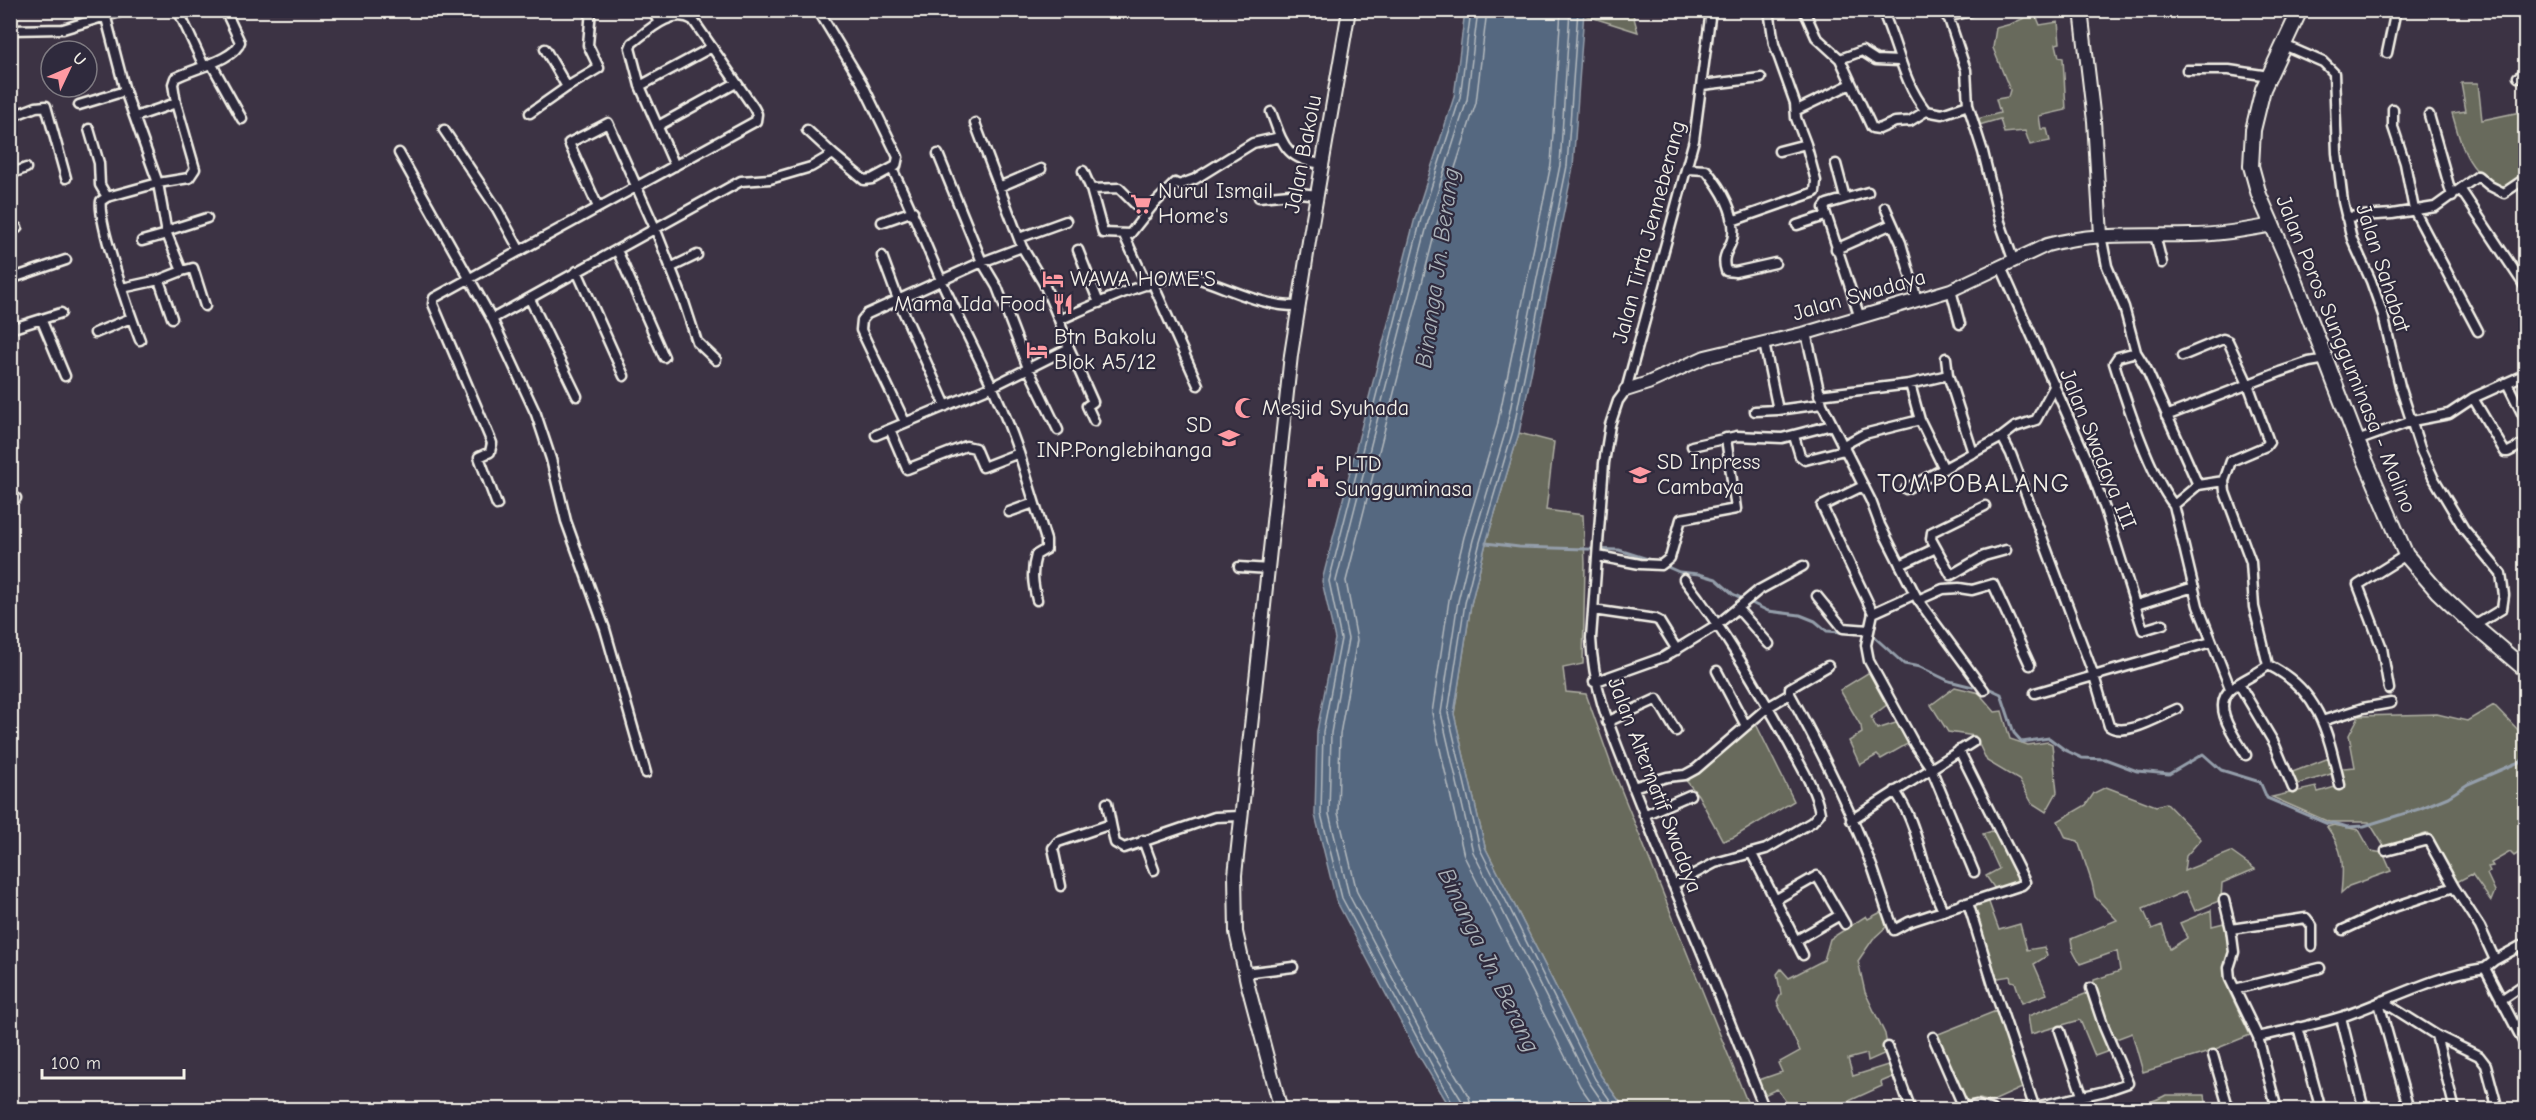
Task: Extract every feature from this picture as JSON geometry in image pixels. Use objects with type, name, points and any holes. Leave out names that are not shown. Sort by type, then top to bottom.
[{"type":"main road","name":"Jalan Bakolu","points":[[1281,1110],[1244,973],[1234,916],[1239,815],[1264,569],[1285,407],[1299,306],[1349,10]]},
{"type":"main road","points":[[2081,10],[2094,121],[2101,235]]},
{"type":"main road","name":"Jalan Poros Sungguminasa - Malino","points":[[2300,10],[2260,99],[2250,150],[2254,179],[2327,359],[2357,441],[2406,555],[2438,592],[2526,670]]},
{"type":"main road","name":"Jalan Swadaya","points":[[1626,390],[1659,379],[1704,357],[1806,333],[1951,290],[2046,245],[2101,235],[2221,233],[2273,225]]},
{"type":"street","points":[[11,27],[63,29],[105,14],[126,10]]},
{"type":"street","points":[[178,10],[208,65],[242,119]]},
{"type":"street","points":[[140,340],[131,318],[100,213],[101,201],[106,197],[158,183],[189,178],[195,169],[176,104],[174,79],[230,54],[239,45],[225,10]]},
{"type":"street","points":[[530,112],[599,68],[588,45],[591,10]]},
{"type":"street","points":[[653,10],[659,22]]},
{"type":"street","points":[[807,130],[864,180],[872,179],[892,169],[898,162],[896,152],[857,74],[818,10]]},
{"type":"street","name":"Jalan Tirta Jenneberang","points":[[1626,390],[1688,169],[1698,125],[1711,10]]},
{"type":"street","points":[[1732,221],[1815,192],[1816,181],[1796,118],[1797,110],[1774,44],[1769,10]]},
{"type":"street","points":[[1804,10],[1816,37],[1840,59],[1872,128],[1879,129],[1895,122],[1910,121],[1926,111],[1942,114],[1968,105]]},
{"type":"street","points":[[1882,10],[1896,45],[1903,73],[1926,111]]},
{"type":"street","points":[[1975,10],[1947,14],[1966,70],[1968,105],[2013,262]]},
{"type":"street","points":[[2387,53],[2396,10]]},
{"type":"street","points":[[105,14],[125,91],[158,183],[167,232],[182,271]]},
{"type":"street","points":[[497,505],[479,457],[490,452],[492,442],[433,300],[436,295],[471,279],[598,207],[675,166],[756,121],[757,114],[693,20],[688,17],[674,16],[659,22],[632,43],[630,48],[640,86],[675,166]]},
{"type":"street","name":"Jalan Sahabat","points":[[2284,45],[2323,62],[2334,73],[2337,153],[2346,217],[2352,239],[2383,315],[2400,386],[2421,451],[2444,496],[2475,543],[2502,576],[2502,609],[2474,626]]},
{"type":"street","points":[[640,86],[712,47]]},
{"type":"street","points":[[545,49],[567,87]]},
{"type":"street","points":[[1840,59],[1862,51],[1876,60],[1899,61]]},
{"type":"street","points":[[2187,70],[2229,70],[2269,76]]},
{"type":"street","points":[[1702,85],[1761,78]]},
{"type":"street","points":[[658,126],[736,83]]},
{"type":"street","points":[[1797,110],[1851,84]]},
{"type":"street","points":[[79,105],[125,91]]},
{"type":"street","points":[[135,117],[176,104]]},
{"type":"street","points":[[10,117],[36,107],[46,106],[66,178]]},
{"type":"street","points":[[2393,110],[2393,127],[2405,163],[2414,210],[2478,331]]},
{"type":"street","points":[[1271,112],[1280,136],[1293,155],[1299,160],[1323,164]]},
{"type":"street","points":[[2429,115],[2452,196]]},
{"type":"street","points":[[598,207],[570,140],[604,123],[609,124],[655,228],[697,342],[716,360]]},
{"type":"street","points":[[975,123],[1020,242],[1044,284],[1093,402],[1087,406],[1094,421]]},
{"type":"street","points":[[88,129],[97,154],[100,185],[106,197]]},
{"type":"street","points":[[444,130],[497,209],[520,251]]},
{"type":"street","points":[[1083,171],[1091,189],[1103,233],[1130,234],[1175,183],[1179,185],[1195,178],[1253,143],[1280,136]]},
{"type":"street","points":[[1779,151],[1806,144]]},
{"type":"street","points":[[399,153],[492,319],[543,434],[566,521],[605,629],[646,773]]},
{"type":"street","points":[[492,319],[741,181],[770,179],[811,167],[833,154]]},
{"type":"street","points":[[938,154],[982,262],[997,287],[1028,368],[1058,430]]},
{"type":"street","points":[[1836,164],[1845,198]]},
{"type":"street","points":[[10,174],[26,168]]},
{"type":"street","points":[[892,169],[913,211],[942,281],[993,386],[1019,453],[1047,546],[1036,555],[1034,562],[1032,579],[1037,600]]},
{"type":"street","points":[[999,187],[1041,169]]},
{"type":"street","points":[[1688,169],[1706,170],[1722,191],[1732,221],[1734,238],[1728,245],[1725,259],[1726,271],[1735,272],[1775,263]]},
{"type":"street","points":[[2346,217],[2435,207],[2478,176],[2490,186],[2504,192],[2526,178]]},
{"type":"street","points":[[1091,189],[1119,188],[1146,215]]},
{"type":"street","points":[[2461,190],[2526,288]]},
{"type":"street","points":[[1860,318],[1824,208],[1827,204],[1868,192]]},
{"type":"street","points":[[1258,197],[1317,195]]},
{"type":"street","points":[[1885,207],[1901,243],[1917,300]]},
{"type":"street","points":[[882,222],[913,211]]},
{"type":"street","points":[[1797,225],[1825,216]]},
{"type":"street","points":[[142,241],[207,218]]},
{"type":"street","points":[[905,422],[870,351],[861,324],[867,314],[899,302],[1066,221]]},
{"type":"street","points":[[1836,249],[1892,224]]},
{"type":"street","points":[[1124,234],[1198,385]]},
{"type":"street","points":[[2101,235],[2107,266],[2124,307],[2136,352],[2146,368],[2198,485]]},
{"type":"street","points":[[2155,235],[2162,263]]},
{"type":"street","points":[[617,250],[664,357]]},
{"type":"street","points":[[1078,250],[1099,303]]},
{"type":"street","points":[[670,268],[697,255]]},
{"type":"street","points":[[882,256],[899,302],[946,406]]},
{"type":"street","points":[[10,279],[66,260]]},
{"type":"street","name":"Jalan Swadaya III","points":[[2001,267],[2055,385],[2102,499],[2144,630],[2163,624]]},
{"type":"street","points":[[122,288],[159,280],[193,268],[205,306]]},
{"type":"street","points":[[577,271],[624,376]]},
{"type":"street","points":[[1059,320],[1099,303],[1174,277],[1192,277],[1278,305],[1299,306]]},
{"type":"street","points":[[159,280],[172,318]]},
{"type":"street","points":[[1951,290],[1959,324]]},
{"type":"street","points":[[530,299],[577,396]]},
{"type":"street","points":[[10,329],[61,314]]},
{"type":"street","points":[[95,333],[131,318]]},
{"type":"street","points":[[42,321],[65,376]]},
{"type":"street","points":[[1806,333],[1821,399],[1900,565],[1916,597],[1984,690]]},
{"type":"street","points":[[2182,356],[2226,339],[2235,352],[2248,384],[2269,442],[2266,446],[2231,461],[2224,481],[2225,492],[2251,562],[2254,607],[2268,665],[2296,682],[2310,699],[2322,721],[2340,785]]},
{"type":"street","points":[[1764,343],[1778,410]]},
{"type":"street","points":[[876,435],[993,386],[1069,348]]},
{"type":"street","points":[[2136,352],[2118,357],[2114,363],[2152,465],[2166,495],[2174,505],[2194,587],[2211,642],[2230,688]]},
{"type":"street","points":[[1946,358],[1948,375],[1972,453]]},
{"type":"street","points":[[2166,416],[2309,362],[2327,359]]},
{"type":"street","points":[[2357,441],[2412,421],[2449,414],[2526,374]]},
{"type":"street","points":[[1755,411],[1778,410],[1821,399],[1948,375]]},
{"type":"street","points":[[2507,383],[2526,421]]},
{"type":"street","points":[[1910,384],[1920,420],[1944,469]]},
{"type":"street","points":[[1906,489],[2002,437],[2015,427],[2033,422],[2038,418],[2055,385]]},
{"type":"street","name":"Jalan Alternatif Swadaya","points":[[1626,390],[1618,401],[1607,442],[1591,638],[1594,682],[1644,815],[1717,987],[1765,1110]]},
{"type":"street","points":[[2474,399],[2505,452],[2526,443]]},
{"type":"street","points":[[1794,436],[1800,456],[1805,460],[1843,448],[1864,434],[1920,420]]},
{"type":"street","points":[[1692,446],[1737,436],[1773,439],[1794,436],[1832,425]]},
{"type":"street","points":[[890,429],[907,469],[966,446],[975,448],[983,467],[1019,453]]},
{"type":"street","points":[[2002,437],[2011,454],[2094,676],[2109,726],[2114,730],[2127,730],[2177,709]]},
{"type":"street","points":[[1598,556],[1661,566],[1670,558],[1681,519],[1736,509],[1726,438]]},
{"type":"street","points":[[2174,505],[2198,485],[2224,481]]},
{"type":"street","points":[[1863,486],[1822,506],[1873,613],[1866,648],[1869,661],[1915,745],[1931,768],[1974,872]]},
{"type":"street","points":[[1009,512],[1034,503]]},
{"type":"street","points":[[1985,506],[1931,534],[1936,548],[1951,575],[1984,556],[2006,550]]},
{"type":"street","points":[[1900,565],[1936,548]]},
{"type":"street","points":[[2390,689],[2382,648],[2358,585],[2406,555]]},
{"type":"street","points":[[1594,682],[1649,663],[1677,650],[1718,624],[1758,590],[1803,566]]},
{"type":"street","points":[[1239,567],[1264,569]]},
{"type":"street","points":[[1673,885],[1715,863],[1752,854],[1780,842],[1812,822],[1820,813],[1799,762],[1768,707],[1718,624],[1684,579]]},
{"type":"street","points":[[1873,613],[1943,589],[1972,590],[1993,584],[2030,665]]},
{"type":"street","points":[[2136,605],[2194,587]]},
{"type":"street","points":[[1817,596],[1843,628],[1869,630]]},
{"type":"street","points":[[1737,608],[1769,644]]},
{"type":"street","points":[[1593,610],[1655,619],[1659,621],[1677,650]]},
{"type":"street","points":[[2035,693],[2211,642]]},
{"type":"street","points":[[2246,755],[2223,714],[2224,703],[2230,688],[2268,665]]},
{"type":"street","points":[[1828,666],[1795,684],[1790,688],[1790,694],[1811,733],[1873,869],[1894,930],[1910,922],[2025,882],[1959,750]]},
{"type":"street","points":[[1717,671],[1746,726]]},
{"type":"street","points":[[2239,684],[2274,743],[2293,788]]},
{"type":"street","points":[[1633,787],[1689,774],[1711,758],[1768,707],[1790,694]]},
{"type":"street","points":[[1608,722],[1657,699],[1676,731]]},
{"type":"street","points":[[2322,721],[2363,708],[2391,703]]},
{"type":"street","points":[[1851,820],[1973,742]]},
{"type":"street","points":[[1895,791],[1910,816],[1920,840],[1928,875],[1943,911]]},
{"type":"street","points":[[1644,815],[1690,795]]},
{"type":"street","points":[[1107,803],[1117,846],[1124,848],[1225,815],[1239,815]]},
{"type":"street","points":[[1061,886],[1053,848],[1055,844],[1111,824]]},
{"type":"street","points":[[1143,840],[1154,870]]},
{"type":"street","points":[[2386,851],[2428,840],[2480,927],[2495,960]]},
{"type":"street","points":[[1752,854],[1803,955]]},
{"type":"street","points":[[1775,900],[1817,876],[1845,924]]},
{"type":"street","points":[[2343,930],[2388,909],[2454,887]]},
{"type":"street","points":[[2224,900],[2234,952],[2229,973],[2258,1037],[2277,1110]]},
{"type":"street","points":[[1963,903],[1969,906],[1996,996],[2034,1106]]},
{"type":"street","points":[[1795,941],[1840,915]]},
{"type":"street","points":[[2231,929],[2306,918],[2312,927],[2312,946]]},
{"type":"street","points":[[2258,1037],[2341,1017],[2471,970],[2485,968],[2526,943]]},
{"type":"street","points":[[1244,973],[1293,967]]},
{"type":"street","points":[[2235,989],[2320,968]]},
{"type":"street","points":[[2485,968],[2501,1000],[2524,1036],[2526,1047]]},
{"type":"street","points":[[2501,1000],[2526,983]]},
{"type":"street","points":[[2022,1110],[2105,1091],[2128,1083],[2104,1027],[2091,988]]},
{"type":"street","points":[[2381,1002],[2436,1035],[2479,1056],[2483,1061],[2498,1110]]},
{"type":"street","points":[[2381,1002],[2409,1110]]},
{"type":"street","points":[[2341,1017],[2364,1110]]},
{"type":"street","points":[[2298,1027],[2321,1110]]},
{"type":"street","points":[[2060,1031],[2082,1095]]},
{"type":"street","points":[[2436,1035],[2455,1110]]},
{"type":"street","points":[[1933,1037],[1962,1109],[1982,1105],[1992,1110]]},
{"type":"street","points":[[1888,1047],[1911,1110]]},
{"type":"street","points":[[2213,1055],[2229,1110]]},
{"type":"green space","points":[[1584,11],[1632,11],[1638,32],[1584,15]]},
{"type":"green space","points":[[2035,13],[2040,25],[2058,22],[2060,43],[2056,44],[2059,57],[2063,58],[2066,110],[2039,116],[2041,129],[2047,129],[2050,141],[2030,145],[2025,131],[2004,133],[2000,119],[1979,125],[1977,119],[2000,113],[1996,99],[2008,97],[2010,90],[1993,48],[1996,28]]},
{"type":"green space","points":[[2461,83],[2478,83],[2482,120],[2525,111],[2525,175],[2505,189],[2483,176],[2468,159],[2463,149],[2452,113],[2466,111]]},
{"type":"green space","points":[[1519,433],[1554,442],[1546,510],[1583,515],[1585,564],[1583,664],[1563,668],[1566,692],[1586,694],[1612,767],[1750,1109],[1625,1109],[1601,1076],[1485,847],[1454,714],[1471,604],[1486,543]]},
{"type":"green space","points":[[1871,671],[1888,704],[1871,717],[1877,729],[1899,722],[1911,742],[1881,759],[1877,755],[1860,765],[1849,741],[1862,733],[1861,726],[1840,690]]},
{"type":"green space","points":[[1955,687],[1984,694],[1982,697],[1995,712],[2002,711],[2010,739],[2028,745],[2048,742],[2052,744],[2057,792],[2046,812],[2032,803],[2019,780],[1987,761],[1975,736],[1948,732],[1931,705]]},
{"type":"green space","points":[[2494,705],[2525,737],[2526,815],[2523,816],[2525,849],[2514,856],[2510,852],[2491,863],[2493,866],[2488,867],[2490,871],[2487,874],[2495,891],[2491,901],[2472,874],[2455,883],[2428,833],[2385,848],[2369,822],[2329,822],[2272,797],[2316,787],[2318,792],[2335,787],[2331,774],[2295,785],[2290,773],[2329,758],[2332,769],[2355,767],[2349,735],[2359,716],[2437,714],[2467,721]]},
{"type":"green space","points":[[1755,722],[1794,801],[1734,837],[1723,841],[1698,795],[1684,778]]},
{"type":"green space","points":[[2106,787],[2156,806],[2166,803],[2201,839],[2186,856],[2184,871],[2231,852],[2255,869],[2222,883],[2221,900],[2195,911],[2186,891],[2143,909],[2152,929],[2162,925],[2170,949],[2187,938],[2180,923],[2211,910],[2212,926],[2224,923],[2230,946],[2226,970],[2229,991],[2250,1035],[2203,1054],[2143,1072],[2132,1033],[2108,1042],[2109,1051],[2095,1056],[2080,1020],[2031,1034],[2028,1016],[2093,991],[2094,980],[2120,971],[2117,951],[2080,964],[2073,951],[2071,939],[2117,920],[2095,897],[2078,841],[2066,838],[2058,821],[2086,805],[2094,793]]},
{"type":"green space","points":[[2334,825],[2359,830],[2371,851],[2383,853],[2391,871],[2349,886],[2341,893],[2342,858],[2337,843],[2327,827]]},
{"type":"green space","points":[[2002,828],[2027,881],[2017,886],[1995,889],[1986,876],[1999,869],[1983,834]]},
{"type":"green space","points":[[1987,897],[1999,930],[2020,924],[2027,950],[2044,947],[2047,956],[2034,964],[2047,994],[2022,1003],[2015,982],[2011,981],[2010,976],[1993,979],[1968,900]]},
{"type":"green space","points":[[1883,911],[1886,927],[1873,939],[1858,961],[1865,992],[1885,1034],[1888,1052],[1868,1061],[1867,1054],[1848,1059],[1853,1076],[1891,1064],[1895,1076],[1881,1082],[1882,1086],[1836,1107],[1818,1106],[1810,1110],[1791,1109],[1777,1089],[1762,1096],[1756,1081],[1782,1072],[1778,1063],[1800,1051],[1777,1002],[1781,994],[1777,974],[1781,969],[1789,978],[1824,960],[1830,939],[1866,916],[1868,919]]},
{"type":"green space","points":[[1996,1011],[2024,1087],[1991,1102],[1980,1099],[1965,1101],[1936,1035]]},
{"type":"green space","points":[[2166,1095],[2205,1095],[2207,1109],[2127,1109]]},
{"type":"water","name":"Binanga Jn. Berang","points":[[1465,11],[1584,11],[1573,167],[1519,433],[1486,543],[1471,604],[1454,714],[1485,847],[1601,1076],[1625,1109],[1451,1109],[1416,1051],[1336,900],[1315,815],[1317,731],[1335,639],[1322,581],[1415,218],[1454,97]]},
{"type":"waterway","points":[[1486,543],[1519,547],[1619,550],[1657,562]]},
{"type":"waterway","points":[[1663,565],[1679,572],[1716,579],[1733,594],[1768,611],[1800,615],[1815,621],[1827,631],[1853,633]]},
{"type":"waterway","points":[[1871,634],[1904,664],[1920,667],[1949,681],[1973,687]]},
{"type":"waterway","points":[[1986,687],[2001,694],[2014,733],[2022,742],[2049,738],[2065,750],[2082,758],[2105,759],[2137,771],[2169,774],[2203,754],[2221,770],[2260,782],[2267,798],[2328,824],[2334,823],[2347,827],[2364,826],[2419,809],[2448,797],[2468,784],[2526,759]]},
{"type":"place","name":"Nurul Ismail Home's","points":[[1141,204]]},
{"type":"place","name":"WAWA HOME'S","points":[[1053,279]]},
{"type":"place","name":"Mama Ida Food","points":[[1063,304]]},
{"type":"place","name":"Btn Bakolu Blok A5/12","points":[[1037,350]]},
{"type":"place","name":"Mesjid Syuhada","points":[[1245,408]]},
{"type":"place","name":"SD INP.Ponglebihanga","points":[[1229,438]]},
{"type":"place","name":"SD Inpress Cambaya","points":[[1640,475]]},
{"type":"place","name":"PLTD Sungguminasa","points":[[1318,477]]},
{"type":"district","name":"TOMPOBALANG","points":[[1974,484]]}]
